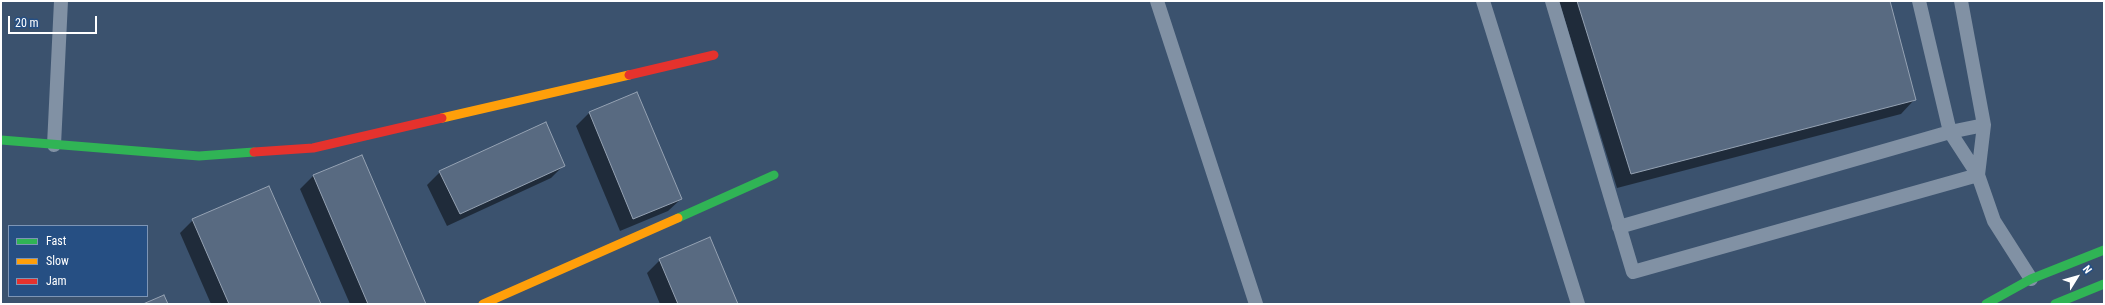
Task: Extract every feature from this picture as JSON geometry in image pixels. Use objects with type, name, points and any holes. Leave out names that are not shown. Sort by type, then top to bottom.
[{"type":"street","points":[[1,140],[199,156],[313,148],[714,55]]},
{"type":"street","points":[[483,304],[774,175]]},
{"type":"street","points":[[1986,304],[2031,279],[2104,250]]},
{"type":"street","points":[[2055,304],[2104,284]]},
{"type":"lane","points":[[54,145],[61,1]]},
{"type":"lane","points":[[1157,1],[1256,304]]},
{"type":"lane","points":[[1483,1],[1578,304]]},
{"type":"lane","points":[[1552,1],[1632,272],[1978,175]]},
{"type":"lane","points":[[1919,1],[1950,132],[1978,175],[1994,221],[2031,279]]},
{"type":"lane","points":[[1961,1],[1984,125],[1978,175]]},
{"type":"lane","points":[[1619,227],[1950,132],[1984,125]]},
{"type":"building","points":[[1577,1],[1890,1],[1916,100],[1631,174]]},
{"type":"building","points":[[637,92],[682,199],[633,219],[589,112]]},
{"type":"building","points":[[546,122],[565,166],[460,214],[439,171]]},
{"type":"building","points":[[362,155],[426,304],[368,304],[313,175]]},
{"type":"building","points":[[269,186],[321,304],[229,304],[192,219]]},
{"type":"building","points":[[710,237],[738,304],[678,304],[659,259]]},
{"type":"building","points":[[164,295],[168,304],[143,304]]},
{"type":"traffic: fast","points":[[1,140],[199,156],[254,152]]},
{"type":"traffic: fast","points":[[678,218],[774,175]]},
{"type":"traffic: fast","points":[[1986,304],[2031,279],[2104,250]]},
{"type":"traffic: fast","points":[[2055,304],[2104,284]]},
{"type":"traffic: slow","points":[[442,118],[629,75]]},
{"type":"traffic: slow","points":[[483,304],[678,218]]},
{"type":"traffic: jam","points":[[629,75],[714,55]]},
{"type":"traffic: jam","points":[[254,152],[313,148],[442,118]]}]
